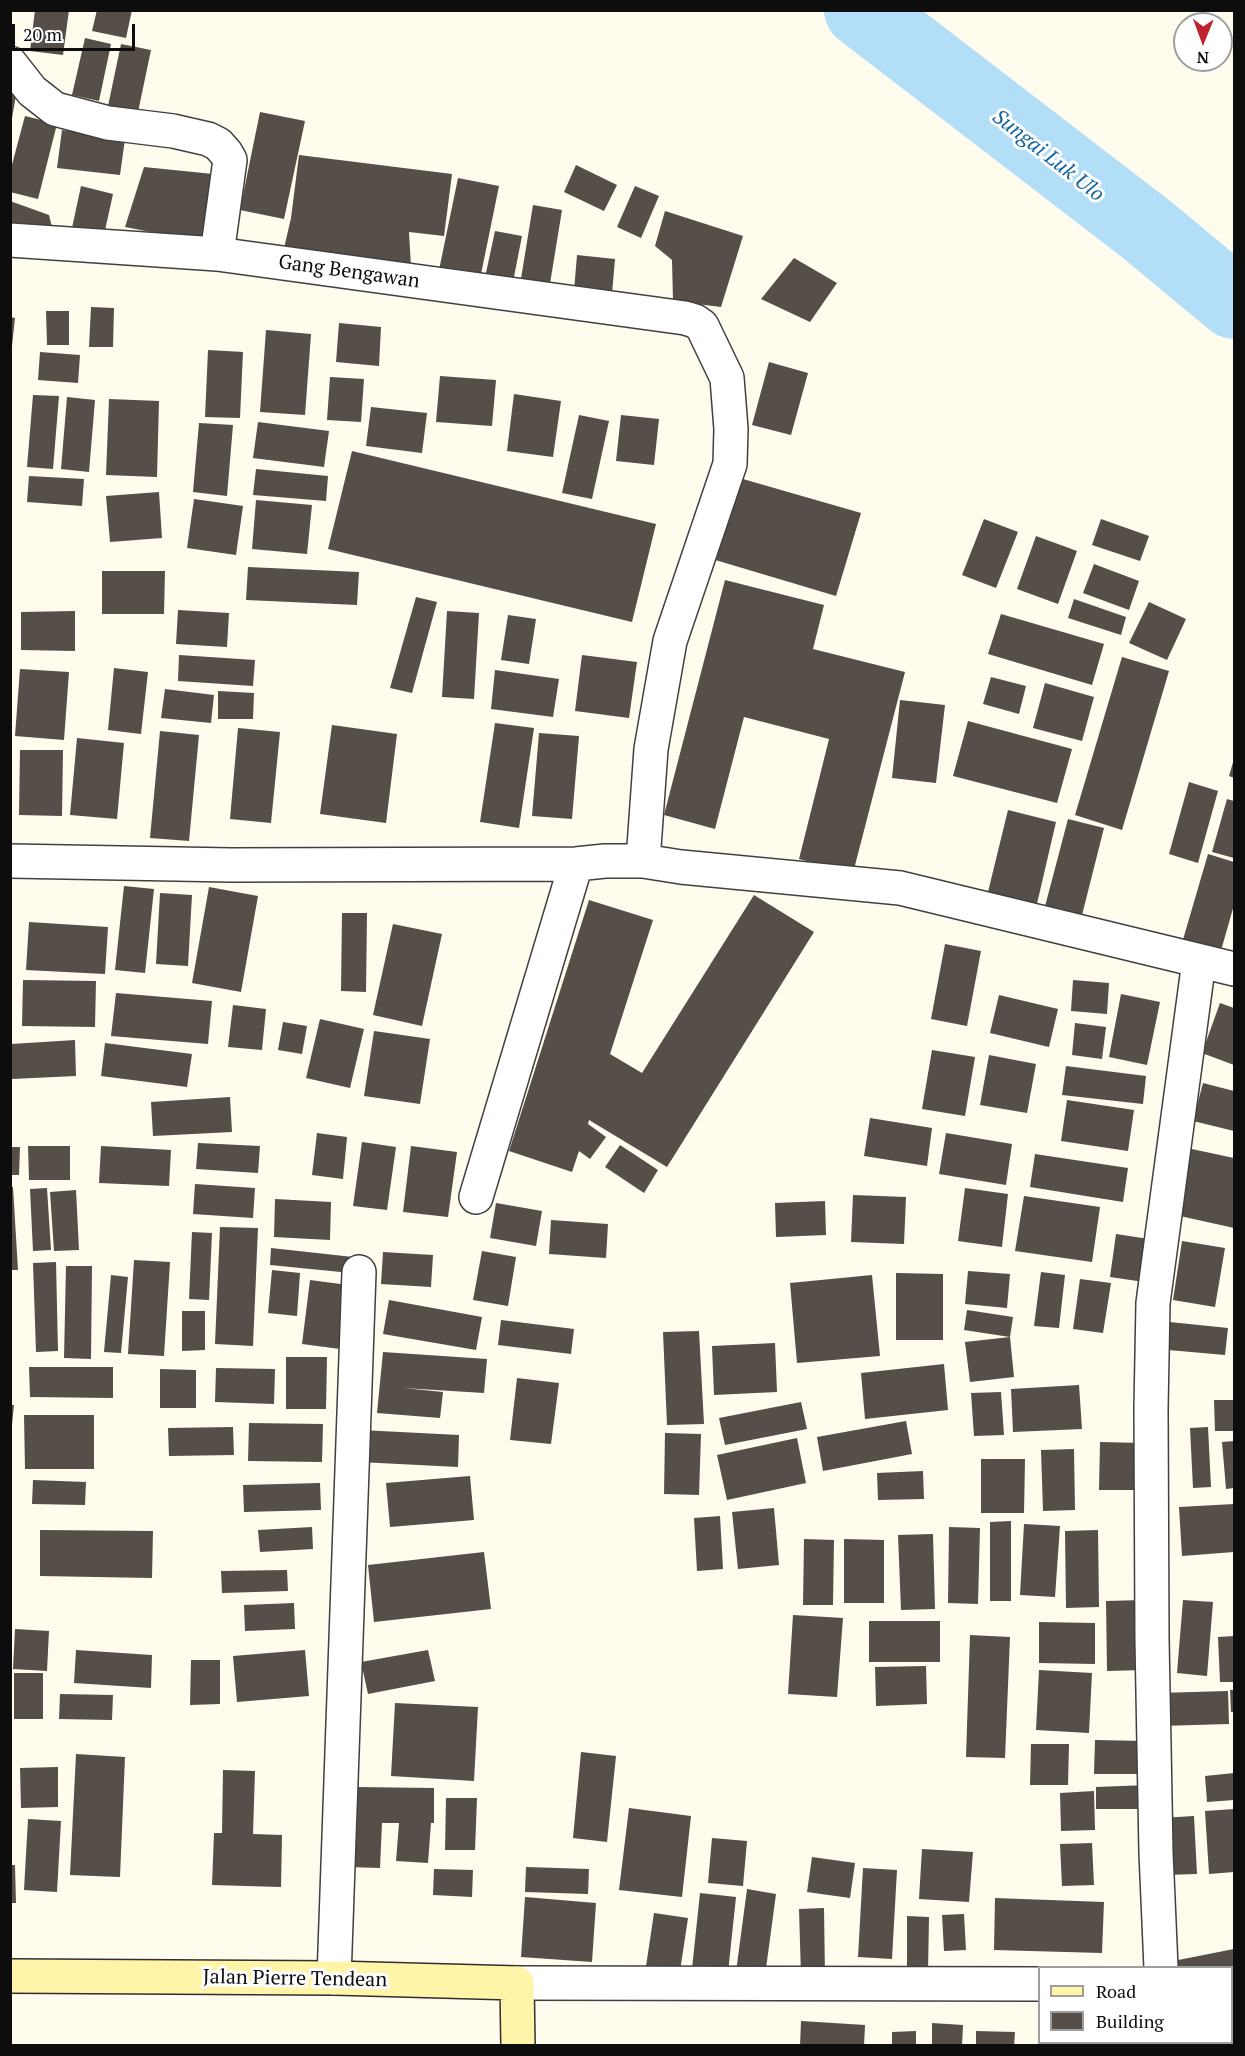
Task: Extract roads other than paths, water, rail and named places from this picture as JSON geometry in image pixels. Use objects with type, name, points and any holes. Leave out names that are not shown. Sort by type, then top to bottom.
[{"type":"main road","name":"Jalan Pierre Tendean","points":[[10,1976],[334,1978],[517,1983]]},
{"type":"main road","points":[[517,1983],[518,2046]]},
{"type":"street","points":[[10,63],[32,91],[55,110],[108,123],[173,131],[218,144],[230,160],[217,254]]},
{"type":"street","name":"Gang Bengawan","points":[[10,240],[217,254],[686,318],[702,326],[727,378],[731,429],[730,464],[670,641],[651,749],[643,861]]},
{"type":"street","points":[[10,861],[231,865],[576,864],[643,861],[681,867],[900,888],[1234,969]]},
{"type":"street","points":[[476,1197],[576,864]]},
{"type":"street","points":[[1161,1966],[1156,1852],[1152,1627],[1153,1303],[1199,961]]},
{"type":"street","points":[[334,1978],[359,1272]]},
{"type":"street","points":[[517,1983],[1038,1984]]},
{"type":"waterway","name":"Sungai Luk Ulo","points":[[861,10],[1146,229],[1234,302]]}]
